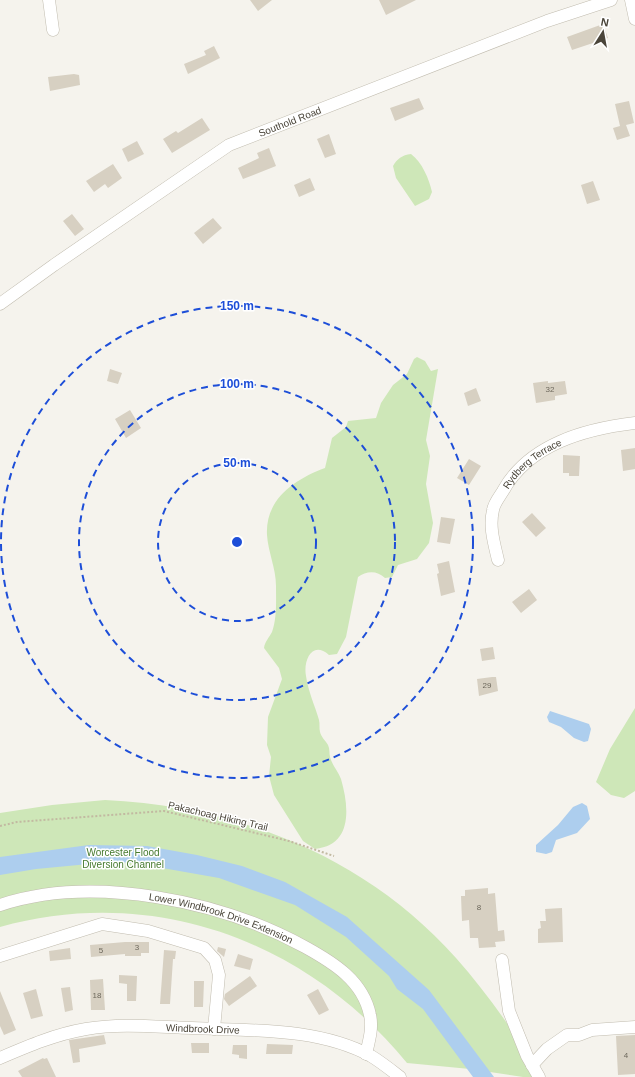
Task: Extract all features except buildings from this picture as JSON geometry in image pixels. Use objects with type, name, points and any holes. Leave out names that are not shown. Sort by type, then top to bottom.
[{"type":"street","points":[[49,0],[53,30]]},
{"type":"street","name":"Southold Road","points":[[0,304],[60,260],[229,145],[540,24],[611,0]]},
{"type":"street","points":[[631,0],[635,19]]},
{"type":"street","name":"Rydberg Terrace","points":[[498,560],[491,532],[493,508],[508,482],[526,460],[560,441],[604,427],[635,423]]},
{"type":"street","name":"Lower Windbrook Drive Extension","points":[[0,905],[27,897],[55,893],[124,893],[187,903],[271,929],[330,960],[356,985],[368,1008],[371,1022],[366,1054]]},
{"type":"street","points":[[0,956],[102,924],[148,931],[204,948],[214,960],[219,976],[214,1029]]},
{"type":"street","points":[[502,960],[509,1011],[532,1065],[539,1077]]},
{"type":"street","name":"Windbrook Drive","points":[[0,1058],[56,1036],[93,1028],[131,1026],[281,1032],[332,1041],[366,1054],[400,1077]]},
{"type":"street","points":[[532,1065],[547,1049],[567,1034],[579,1035],[592,1030],[635,1027]]},
{"type":"path","name":"Pakachoag Hiking Trail","points":[[0,826],[17,822],[164,811],[289,841],[334,856]]},
{"type":"green space","points":[[411,154],[415,157],[424,171],[432,192],[429,199],[415,206],[396,178],[393,166],[400,158]]},
{"type":"green space","points":[[417,357],[425,361],[431,371],[438,369],[426,440],[430,456],[426,484],[433,523],[429,543],[417,559],[398,565],[392,577],[385,578],[382,575],[372,572],[358,577],[346,637],[337,654],[329,655],[318,650],[313,651],[307,659],[305,670],[308,687],[319,720],[322,737],[328,745],[331,760],[341,779],[346,801],[345,823],[342,832],[336,840],[327,846],[315,849],[303,841],[274,795],[269,776],[271,757],[267,745],[268,717],[282,679],[279,668],[264,648],[265,643],[274,627],[276,603],[276,579],[267,535],[268,522],[271,511],[284,492],[303,478],[325,468],[332,438],[346,427],[348,421],[376,418],[381,403],[393,385],[407,374],[414,359]]},
{"type":"green space","points":[[635,708],[635,791],[624,798],[611,795],[596,782],[610,749]]},
{"type":"green space","name":"Worcester Flood Diversion Channel","points":[[105,800],[155,804],[203,813],[251,826],[297,843],[340,865],[382,892],[421,922],[456,958],[491,1001],[544,1077],[523,1077],[470,1069],[407,1063],[367,1020],[323,984],[275,955],[224,933],[170,919],[114,913],[58,915],[0,927],[0,813],[52,805]]},
{"type":"water","points":[[550,711],[589,724],[591,729],[588,741],[584,742],[574,738],[561,727],[549,722],[547,717]]},
{"type":"water","points":[[582,803],[587,806],[590,819],[577,833],[556,840],[552,852],[546,854],[536,852],[536,845],[558,825],[573,807]]},
{"type":"water","points":[[89,845],[147,846],[197,855],[242,866],[285,882],[347,917],[429,990],[494,1077],[473,1077],[423,1009],[397,989],[389,976],[346,937],[295,905],[219,878],[134,863],[110,862],[36,869],[0,875],[0,857]]}]
